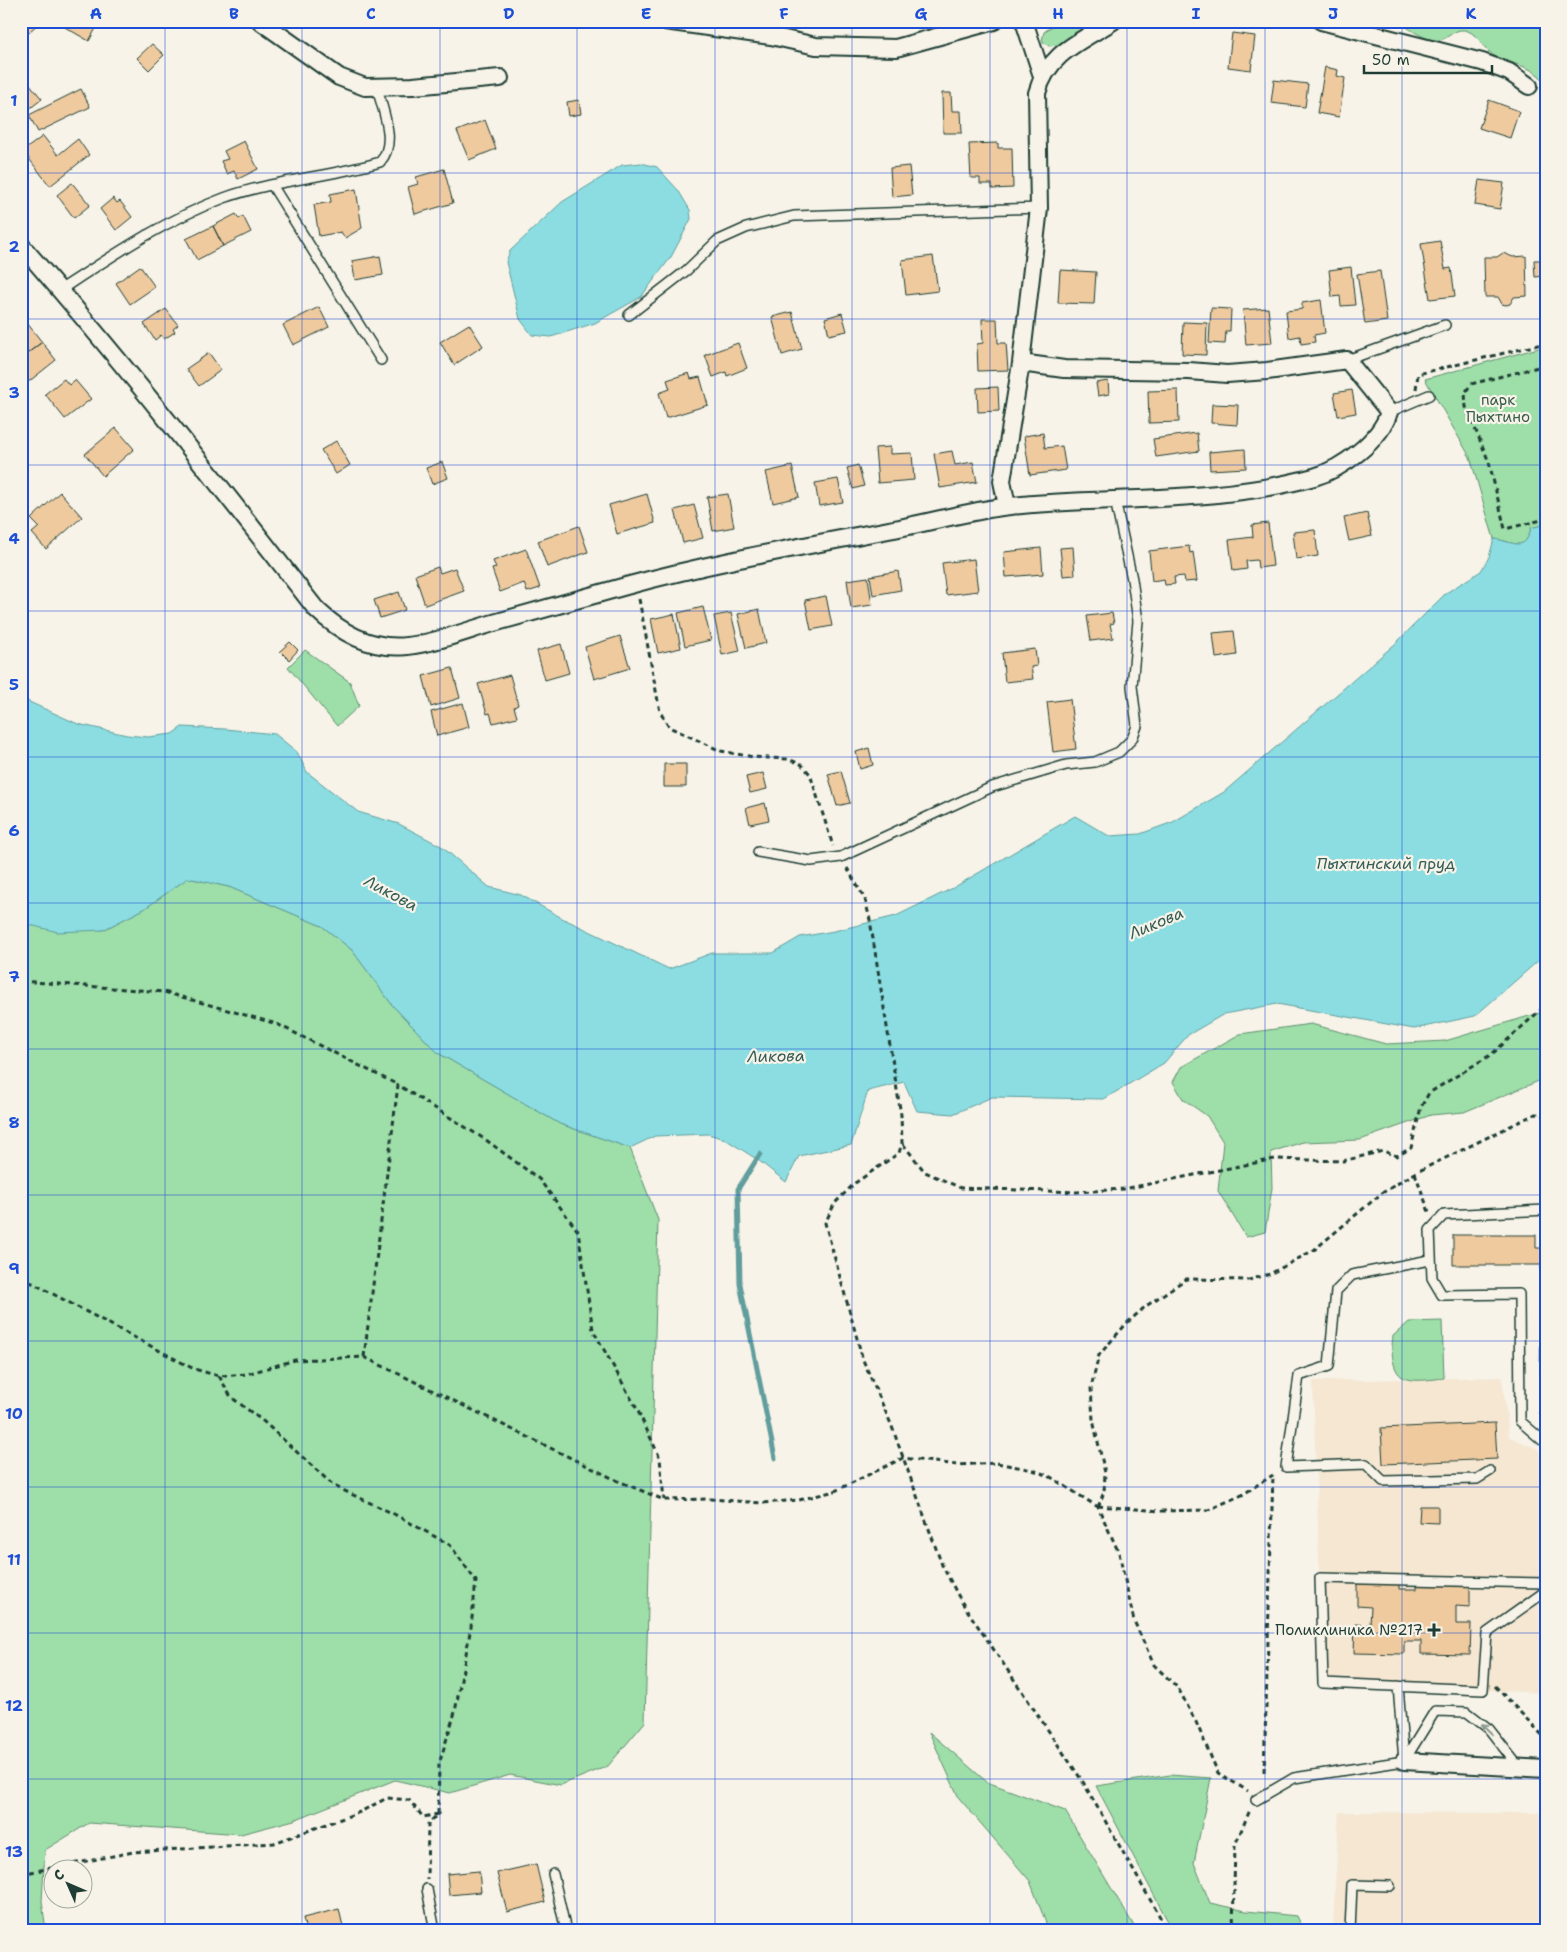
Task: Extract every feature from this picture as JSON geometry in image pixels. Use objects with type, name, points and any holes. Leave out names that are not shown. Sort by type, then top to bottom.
[{"type":"street","points":[[260,21],[339,78],[365,87],[500,78]]},
{"type":"street","points":[[665,21],[770,29],[816,46],[896,48],[994,21]]},
{"type":"street","points":[[1024,21],[1042,76]]},
{"type":"street","points":[[1007,506],[1002,480],[1021,363],[1039,208],[1037,93],[1042,76],[1054,59],[1113,21]]},
{"type":"street","points":[[1321,21],[1482,62],[1509,72],[1529,86]]},
{"type":"street","points":[[21,245],[166,417],[316,609],[346,634],[368,642],[406,646],[636,584],[801,547],[1007,506],[1230,493],[1317,476],[1352,458],[1371,441],[1386,423],[1389,412],[1347,360],[1267,371],[1227,374],[1189,370],[1064,369],[1021,363]]},
{"type":"street","points":[[1404,1761],[1546,1769]]},
{"type":"lane","points":[[60,290],[118,252],[174,221],[224,198],[272,185],[380,162],[389,148],[377,87]]},
{"type":"lane","points":[[272,185],[381,360]]},
{"type":"lane","points":[[629,315],[688,270],[718,241],[746,228],[794,216],[1039,208]]},
{"type":"lane","points":[[1347,360],[1445,324]]},
{"type":"lane","points":[[1389,412],[1430,395]]},
{"type":"lane","points":[[758,852],[811,861],[841,857],[992,787],[1066,765],[1095,762],[1119,752],[1132,739],[1138,726],[1132,686],[1138,621],[1132,579],[1115,500]]},
{"type":"lane","points":[[1546,1210],[1444,1215],[1430,1230],[1432,1278],[1442,1296],[1518,1294],[1520,1421],[1542,1440],[1546,1439]]},
{"type":"lane","points":[[1430,1260],[1352,1274],[1336,1291],[1329,1366],[1299,1376],[1286,1467],[1366,1464],[1383,1480],[1477,1479],[1490,1471]]},
{"type":"lane","points":[[1546,1583],[1320,1578],[1323,1683],[1483,1690],[1487,1633],[1546,1591]]},
{"type":"lane","points":[[1398,1686],[1404,1761]]},
{"type":"lane","points":[[1256,1800],[1294,1778],[1404,1761],[1435,1711],[1467,1712],[1489,1729],[1518,1766]]},
{"type":"lane","points":[[553,1874],[566,1931]]},
{"type":"lane","points":[[1350,1931],[1352,1886],[1390,1886]]},
{"type":"lane","points":[[427,1889],[435,1931]]},
{"type":"path","points":[[1414,402],[1418,374],[1546,343]]},
{"type":"path","points":[[1546,365],[1471,384],[1465,393],[1466,407],[1489,462],[1505,529],[1546,519]]},
{"type":"path","points":[[636,584],[660,712],[669,727],[721,751],[753,757],[788,759],[801,764],[810,774],[831,842],[865,899],[901,1115],[902,1143],[899,1153],[855,1183],[836,1202],[825,1223],[862,1360],[891,1424],[942,1565],[961,1601],[1083,1782],[1168,1931]]},
{"type":"path","points":[[21,981],[164,992],[277,1024],[398,1085],[486,1140],[539,1178],[578,1231],[592,1330],[637,1409],[660,1458],[664,1500]]},
{"type":"path","points":[[902,1143],[925,1172],[962,1188],[1076,1192],[1124,1190],[1275,1159],[1343,1161],[1383,1151],[1397,1156],[1411,1148],[1421,1107],[1429,1093],[1492,1054],[1546,1005]]},
{"type":"path","points":[[364,1357],[398,1085]]},
{"type":"path","points":[[1233,1931],[1235,1845],[1245,1818],[1256,1800],[1243,1786],[1218,1773],[1196,1722],[1178,1688],[1154,1665],[1134,1621],[1119,1553],[1098,1507],[1104,1492],[1105,1473],[1093,1420],[1092,1388],[1099,1355],[1127,1323],[1166,1291],[1186,1279],[1249,1280],[1270,1274],[1314,1250],[1382,1193],[1415,1173],[1535,1114],[1546,1115]]},
{"type":"path","points":[[1415,1173],[1434,1226]]},
{"type":"path","points":[[21,1277],[194,1369],[219,1376],[247,1374],[295,1360],[364,1357],[616,1480],[664,1500],[712,1499],[762,1503],[799,1500],[835,1491],[903,1458],[957,1465],[996,1463],[1033,1470],[1060,1481],[1098,1507],[1161,1511],[1208,1510],[1242,1494],[1286,1467]]},
{"type":"path","points":[[219,1376],[231,1397],[264,1422],[334,1486],[394,1514],[450,1545],[476,1581],[471,1627],[455,1712],[439,1764],[438,1814],[428,1824],[427,1889]]},
{"type":"path","points":[[1264,1772],[1274,1475]]},
{"type":"path","points":[[1484,1674],[1546,1739]]},
{"type":"path","points":[[21,1874],[133,1852],[274,1843],[360,1812],[388,1798],[409,1800],[423,1817],[438,1814]]},
{"type":"shaded area","points":[[1502,1377],[1509,1437],[1538,1449],[1546,1469],[1546,1693],[1323,1683],[1313,1381]]},
{"type":"shaded area","points":[[1339,1812],[1546,1813],[1546,1931],[1231,1931],[1231,1921],[1333,1926]]},
{"type":"green space","points":[[791,21],[881,21],[882,26],[794,23]]},
{"type":"green space","points":[[884,21],[920,21],[886,27]]},
{"type":"green space","points":[[1059,21],[1094,21],[1058,45],[1049,46],[1042,41],[1044,32]]},
{"type":"green space","points":[[1395,21],[1546,21],[1546,82],[1531,70],[1492,55],[1468,31],[1460,30],[1443,39],[1434,40]]},
{"type":"green space","name":"парк Пыхтино","points":[[1546,346],[1546,524],[1531,528],[1525,541],[1517,544],[1494,539],[1470,457],[1425,379]]},
{"type":"green space","points":[[305,650],[350,682],[359,706],[337,726],[288,667]]},
{"type":"green space","points":[[188,878],[229,887],[322,926],[352,950],[393,1006],[438,1053],[560,1124],[630,1148],[658,1220],[645,1722],[608,1766],[561,1785],[510,1775],[450,1793],[395,1780],[294,1820],[241,1834],[89,1823],[45,1850],[44,1860],[42,1860],[42,1910],[46,1931],[21,1931],[21,918],[30,925],[103,930],[144,909]]},
{"type":"green space","points":[[1546,1011],[1546,1078],[1464,1112],[1431,1115],[1360,1140],[1303,1142],[1271,1152],[1272,1188],[1265,1232],[1246,1237],[1218,1191],[1223,1142],[1207,1116],[1183,1099],[1173,1082],[1181,1067],[1240,1034],[1311,1024],[1386,1044],[1445,1041]]},
{"type":"green space","points":[[1442,1321],[1444,1378],[1416,1380],[1402,1377],[1393,1361],[1393,1336],[1409,1322]]},
{"type":"green space","points":[[929,1732],[987,1782],[1065,1811],[1137,1931],[1049,1931],[1030,1881],[959,1798]]},
{"type":"green space","points":[[1170,1775],[1211,1778],[1194,1863],[1210,1903],[1246,1911],[1297,1916],[1304,1931],[1173,1931],[1096,1786]]},
{"type":"water","points":[[641,163],[657,167],[678,190],[690,210],[691,219],[671,257],[641,297],[595,323],[551,337],[532,335],[520,319],[506,262],[510,251],[562,202],[622,165]]},
{"type":"water","name":"Пыхтинский пруд","points":[[1546,524],[1546,954],[1475,1016],[1414,1029],[1277,1004],[1224,1014],[1188,1035],[1164,1063],[1104,1099],[992,1097],[953,1114],[917,1111],[904,1082],[868,1091],[851,1145],[799,1156],[786,1182],[758,1160],[725,1139],[708,1134],[655,1136],[630,1148],[560,1124],[438,1053],[393,1006],[352,950],[322,926],[229,887],[188,878],[144,909],[103,930],[58,932],[30,925],[21,918],[21,689],[27,701],[78,724],[127,735],[148,737],[172,734],[182,727],[275,734],[297,752],[307,772],[358,812],[399,824],[441,846],[489,887],[521,895],[562,918],[669,969],[712,953],[773,953],[800,937],[896,916],[953,888],[1075,816],[1109,836],[1140,834],[1173,822],[1224,792],[1395,644],[1446,593],[1481,571],[1489,557],[1494,539],[1517,544],[1522,543],[1528,536],[1531,528]]},
{"type":"building","points":[[21,21],[41,21],[28,33],[21,25]]},
{"type":"building","points":[[66,21],[100,21],[89,41],[63,26]]},
{"type":"building","points":[[1232,33],[1255,36],[1251,70],[1228,67]]},
{"type":"building","points":[[152,44],[164,55],[149,70],[137,58]]},
{"type":"building","points":[[1325,67],[1338,70],[1337,76],[1345,78],[1339,117],[1317,113]]},
{"type":"building","points":[[24,77],[42,99],[28,110],[21,101],[21,79]]},
{"type":"building","points":[[1274,80],[1308,84],[1305,107],[1271,103]]},
{"type":"building","points":[[81,89],[90,107],[38,132],[29,115]]},
{"type":"building","points":[[942,93],[951,93],[952,111],[961,111],[962,133],[943,133]]},
{"type":"building","points":[[579,100],[581,114],[569,116],[567,102]]},
{"type":"building","points":[[1489,100],[1519,111],[1510,138],[1479,128]]},
{"type":"building","points":[[485,120],[496,149],[469,160],[457,131]]},
{"type":"building","points":[[43,136],[58,155],[78,139],[89,155],[50,186],[23,151]]},
{"type":"building","points":[[244,141],[258,169],[238,179],[234,171],[227,174],[221,161],[228,159],[224,151]]},
{"type":"building","points":[[998,143],[998,148],[1012,148],[1013,188],[992,189],[992,184],[980,184],[980,178],[971,178],[969,144]]},
{"type":"building","points":[[909,166],[912,195],[892,197],[890,168]]},
{"type":"building","points":[[444,169],[453,203],[415,214],[408,187],[418,184],[416,177]]},
{"type":"building","points":[[1479,180],[1504,183],[1500,209],[1475,205]]},
{"type":"building","points":[[72,183],[90,205],[74,218],[57,195]]},
{"type":"building","points":[[356,189],[362,228],[345,238],[341,232],[319,236],[314,205],[331,202],[330,194]]},
{"type":"building","points":[[113,198],[117,203],[120,201],[132,217],[116,230],[100,209]]},
{"type":"building","points":[[236,214],[239,219],[243,216],[251,232],[223,246],[213,226]]},
{"type":"building","points":[[213,226],[223,246],[197,260],[186,239]]},
{"type":"building","points":[[1440,241],[1445,269],[1451,268],[1455,296],[1430,299],[1421,244]]},
{"type":"building","points":[[1503,253],[1513,257],[1526,256],[1527,296],[1514,297],[1510,304],[1506,305],[1502,304],[1498,297],[1485,297],[1484,257],[1497,257]]},
{"type":"building","points":[[380,256],[383,275],[355,280],[352,261]]},
{"type":"building","points":[[933,256],[938,291],[906,295],[902,260]]},
{"type":"building","points":[[1534,260],[1546,260],[1546,276],[1535,277]]},
{"type":"building","points":[[140,266],[155,287],[130,304],[116,283]]},
{"type":"building","points":[[1351,267],[1355,305],[1341,306],[1340,296],[1332,297],[1329,270]]},
{"type":"building","points":[[1060,270],[1096,272],[1094,304],[1058,303]]},
{"type":"building","points":[[1380,271],[1387,321],[1365,324],[1357,274]]},
{"type":"building","points":[[1321,300],[1325,333],[1314,335],[1315,342],[1301,344],[1300,336],[1289,338],[1286,311],[1302,309],[1302,303]]},
{"type":"building","points":[[319,307],[329,327],[293,345],[283,325]]},
{"type":"building","points":[[1211,308],[1231,309],[1230,331],[1226,331],[1225,344],[1209,343]]},
{"type":"building","points":[[1268,308],[1272,343],[1246,345],[1243,310]]},
{"type":"building","points":[[166,309],[178,325],[173,329],[175,332],[164,339],[161,335],[155,340],[144,324]]},
{"type":"building","points":[[792,312],[802,349],[782,355],[772,317]]},
{"type":"building","points":[[842,313],[847,331],[829,335],[825,318]]},
{"type":"building","points":[[982,319],[997,319],[998,343],[1006,343],[1008,370],[978,371],[977,344],[983,343]]},
{"type":"building","points":[[1183,322],[1207,323],[1206,355],[1182,354]]},
{"type":"building","points":[[27,323],[42,342],[21,358],[21,328]]},
{"type":"building","points":[[469,324],[483,346],[454,365],[440,342]]},
{"type":"building","points":[[42,342],[56,360],[27,383],[21,375],[21,367],[25,364],[21,359]]},
{"type":"building","points":[[738,343],[747,368],[727,376],[726,372],[713,377],[705,355]]},
{"type":"building","points":[[209,353],[221,370],[199,386],[186,369]]},
{"type":"building","points":[[689,373],[691,379],[700,377],[708,405],[666,418],[659,393],[670,389],[667,380]]},
{"type":"building","points":[[64,379],[69,385],[75,380],[91,399],[65,419],[45,394]]},
{"type":"building","points":[[1108,381],[1109,394],[1098,396],[1096,383]]},
{"type":"building","points":[[998,387],[999,411],[978,412],[977,388]]},
{"type":"building","points":[[1178,390],[1179,422],[1149,423],[1148,391]]},
{"type":"building","points":[[1352,390],[1356,413],[1338,416],[1334,393]]},
{"type":"building","points":[[1212,404],[1238,405],[1237,425],[1211,423]]},
{"type":"building","points":[[116,428],[134,449],[103,476],[85,454]]},
{"type":"building","points":[[1043,433],[1045,448],[1062,446],[1066,470],[1030,475],[1024,436]]},
{"type":"building","points":[[1197,433],[1199,451],[1156,457],[1153,439]]},
{"type":"building","points":[[336,441],[350,465],[336,474],[321,450]]},
{"type":"building","points":[[890,447],[890,454],[912,453],[914,480],[878,483],[875,448]]},
{"type":"building","points":[[1245,449],[1246,468],[1210,470],[1209,452]]},
{"type":"building","points":[[952,451],[955,465],[973,462],[977,482],[940,488],[934,454]]},
{"type":"building","points":[[442,462],[448,478],[432,484],[426,468]]},
{"type":"building","points":[[858,465],[864,486],[853,489],[847,468]]},
{"type":"building","points":[[792,466],[799,497],[773,503],[766,472]]},
{"type":"building","points":[[838,479],[843,502],[819,506],[815,483]]},
{"type":"building","points":[[60,492],[82,517],[46,549],[32,533],[39,527],[31,519]]},
{"type":"building","points":[[647,494],[655,523],[617,534],[609,505]]},
{"type":"building","points":[[728,494],[734,527],[713,531],[707,497]]},
{"type":"building","points":[[694,505],[703,538],[683,543],[675,510]]},
{"type":"building","points":[[1367,513],[1372,536],[1349,541],[1344,518]]},
{"type":"building","points":[[1268,523],[1273,566],[1258,568],[1257,560],[1246,561],[1247,569],[1233,571],[1229,540],[1253,537],[1252,525]]},
{"type":"building","points":[[579,526],[588,552],[547,567],[538,541]]},
{"type":"building","points":[[1315,530],[1318,556],[1296,559],[1293,532]]},
{"type":"building","points":[[1189,546],[1190,553],[1193,552],[1197,581],[1185,582],[1184,576],[1174,577],[1175,584],[1165,585],[1164,579],[1152,581],[1149,551]]},
{"type":"building","points":[[1073,547],[1075,575],[1063,576],[1060,548]]},
{"type":"building","points":[[1041,548],[1043,574],[1006,577],[1004,552]]},
{"type":"building","points":[[526,549],[540,588],[527,592],[524,583],[500,592],[492,569],[496,568],[493,561]]},
{"type":"building","points":[[974,559],[978,591],[946,595],[942,563]]},
{"type":"building","points":[[438,567],[440,573],[455,568],[464,591],[425,605],[415,575]]},
{"type":"building","points":[[898,571],[901,590],[873,595],[870,576]]},
{"type":"building","points":[[868,577],[872,605],[851,608],[847,580]]},
{"type":"building","points":[[399,592],[405,610],[380,618],[374,600]]},
{"type":"building","points":[[826,596],[832,626],[811,630],[805,600]]},
{"type":"building","points":[[703,607],[711,640],[685,646],[678,613]]},
{"type":"building","points":[[759,609],[766,643],[746,648],[738,614]]},
{"type":"building","points":[[731,613],[740,651],[722,655],[714,616]]},
{"type":"building","points":[[1112,613],[1114,623],[1110,624],[1113,638],[1091,641],[1087,616]]},
{"type":"building","points":[[674,614],[681,648],[658,653],[651,619]]},
{"type":"building","points":[[1234,631],[1237,655],[1216,658],[1213,633]]},
{"type":"building","points":[[620,636],[630,668],[594,679],[585,647]]},
{"type":"building","points":[[290,642],[298,650],[289,660],[280,651]]},
{"type":"building","points":[[561,644],[569,673],[545,680],[537,651]]},
{"type":"building","points":[[1035,649],[1037,666],[1031,667],[1033,679],[1005,682],[1002,653]]},
{"type":"building","points":[[452,668],[460,698],[431,707],[423,676]]},
{"type":"building","points":[[510,675],[518,705],[514,707],[517,717],[493,723],[490,713],[487,714],[478,684]]},
{"type":"building","points":[[1070,699],[1076,749],[1053,752],[1047,702]]},
{"type":"building","points":[[463,703],[469,727],[437,736],[431,712]]},
{"type":"building","points":[[869,748],[873,765],[860,769],[856,752]]},
{"type":"building","points":[[664,764],[686,764],[686,787],[664,787]]},
{"type":"building","points":[[841,771],[850,803],[837,806],[828,774]]},
{"type":"building","points":[[763,773],[767,789],[750,793],[746,777]]},
{"type":"building","points":[[765,803],[769,820],[750,824],[746,808]]},
{"type":"building","points":[[1453,1235],[1536,1235],[1536,1248],[1546,1248],[1546,1414],[1540,1414],[1541,1265],[1453,1265]]},
{"type":"building","points":[[1495,1423],[1497,1459],[1383,1464],[1381,1428]]},
{"type":"building","points":[[1420,1506],[1438,1506],[1438,1523],[1419,1522]]},
{"type":"building","name":"Поликлиника №217","points":[[1357,1578],[1399,1579],[1399,1589],[1417,1589],[1417,1579],[1470,1580],[1470,1607],[1456,1606],[1456,1624],[1471,1624],[1470,1655],[1421,1654],[1421,1641],[1404,1641],[1404,1654],[1354,1653],[1355,1624],[1370,1625],[1371,1607],[1357,1606]]},
{"type":"building","points":[[536,1864],[545,1902],[507,1912],[497,1873]]},
{"type":"building","points":[[479,1871],[481,1892],[449,1895],[447,1874]]},
{"type":"building","points":[[339,1909],[344,1931],[306,1931],[303,1918]]},
{"type":"waterway","points":[[760,1154],[738,1189],[740,1284],[775,1458]]},
{"type":"place","name":"Поликлиника №217","points":[[1434,1630]]},
{"type":"water label","name":"Ликова","points":[[391,893]]},
{"type":"water label","name":"Ликова","points":[[1156,923]]},
{"type":"water label","name":"Ликова","points":[[776,1056]]}]
